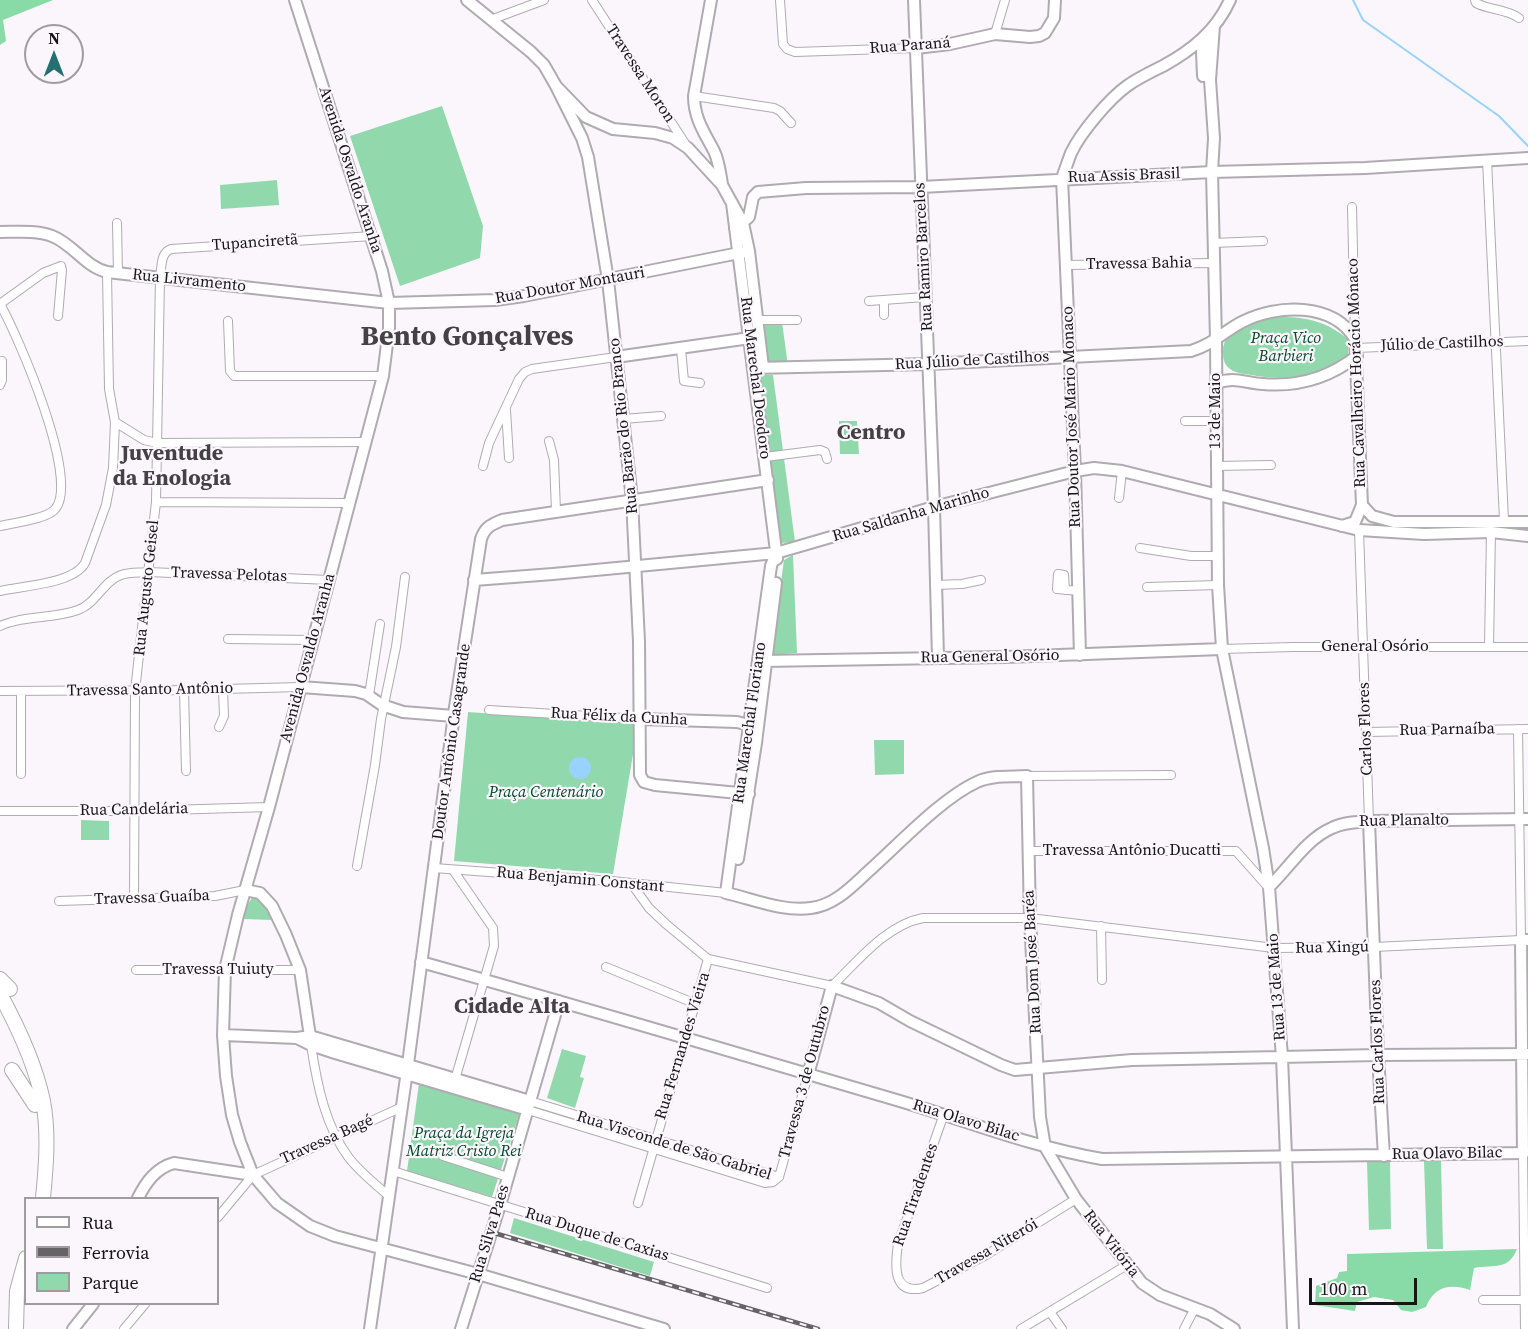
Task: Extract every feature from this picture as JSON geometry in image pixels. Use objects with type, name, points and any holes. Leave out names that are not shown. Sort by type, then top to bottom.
[{"type":"highway","points":[[0,979],[23,1040],[39,1103],[47,1148],[43,1197]]},
{"type":"highway","points":[[0,1007],[18,1045],[39,1103]]},
{"type":"highway","points":[[37,1197],[39,1103],[43,1063]]},
{"type":"highway","points":[[12,1070],[39,1103]]},
{"type":"highway","points":[[16,1329],[17,1291],[24,1265]]},
{"type":"highway","points":[[25,1329],[26,1305]]},
{"type":"main road","name":"Avenida Osvaldo Aranha","points":[[295,0],[372,236],[389,303],[389,343],[366,442],[225,970],[224,1035],[226,1076],[232,1115],[253,1175],[278,1203],[310,1226],[335,1236],[478,1274],[650,1327],[664,1329]]},
{"type":"main road","points":[[467,0],[531,52],[544,65],[556,86],[582,114],[601,125],[624,131],[655,133],[673,138],[688,148]]},
{"type":"main road","points":[[711,0],[694,96],[696,114],[716,158],[722,185]]},
{"type":"main road","name":"Rua Ramiro Barcelos","points":[[914,0],[938,657]]},
{"type":"main road","name":"Rua Paraná","points":[[916,48],[950,44],[995,34],[1030,37],[1045,33],[1054,18],[1054,0]]},
{"type":"main road","points":[[1062,178],[1072,151],[1096,117],[1113,98],[1127,85],[1200,44],[1230,0]]},
{"type":"main road","name":"13 de Maio","points":[[1214,26],[1210,80],[1214,138],[1212,172],[1216,340],[1216,556],[1222,649]]},
{"type":"main road","points":[[1200,44],[1206,49],[1210,80]]},
{"type":"main road","name":"13 de Maio","points":[[1200,44],[1212,172]]},
{"type":"main road","name":"Rua Barão do Rio Branco","points":[[556,86],[582,138],[591,174],[608,280],[633,500],[637,567],[640,775],[644,782],[655,785],[745,794]]},
{"type":"main road","points":[[582,138],[590,127],[601,125]]},
{"type":"main road","name":"Rua Marechal Deodoro","points":[[688,148],[722,185],[732,203],[739,226],[757,320],[765,457],[777,558]]},
{"type":"main road","name":"Rua Assis Brasil","points":[[739,226],[751,214],[753,197],[758,192],[806,188],[921,187],[1062,178],[1365,168],[1528,158]]},
{"type":"main road","name":"Rua Doutor José Mario Monaco","points":[[1062,178],[1075,471],[1080,655]]},
{"type":"main road","name":"Rua Livramento","points":[[0,232],[51,235],[94,268],[112,273],[389,303]]},
{"type":"main road","name":"Rua Marechal Deodoro","points":[[744,252],[750,338],[758,368]]},
{"type":"main road","name":"Rua Doutor Montauri","points":[[389,303],[495,300],[744,252]]},
{"type":"main road","name":"Rua Júlio de Castilhos","points":[[1191,351],[1204,347],[1234,326],[1251,318],[1273,312],[1301,310],[1314,311],[1333,318],[1350,331],[1356,348]]},
{"type":"main road","points":[[616,357],[750,338]]},
{"type":"main road","name":"Júlio de Castilhos","points":[[1216,383],[1231,379],[1265,385],[1304,382],[1332,373],[1356,348]]},
{"type":"main road","name":"Rua Cavalheiro Horácio Mônaco","points":[[1342,526],[1355,522],[1362,506],[1356,348]]},
{"type":"main road","name":"Rua Júlio de Castilhos","points":[[758,368],[929,364],[1191,351],[1208,354],[1216,362]]},
{"type":"main road","name":"Rua Saldanha Marinho","points":[[474,580],[777,558],[934,507],[1094,468],[1122,471],[1359,530],[1424,534],[1491,532],[1528,536]]},
{"type":"main road","points":[[556,511],[768,480]]},
{"type":"main road","points":[[1362,506],[1372,516],[1394,522],[1504,520],[1528,522]]},
{"type":"main road","name":"Doutor Antônio Casagrande","points":[[370,1329],[454,716],[481,539],[489,525],[502,520],[556,511]]},
{"type":"main road","name":"Rua Marechal Floriano","points":[[729,894],[745,794],[756,743],[771,566],[777,558]]},
{"type":"main road","name":"Rua General Osório","points":[[763,661],[1080,655],[1222,649]]},
{"type":"main road","name":"Rua 13 de Maio","points":[[1222,649],[1269,887],[1282,1057],[1293,1329]]},
{"type":"main road","name":"Rua Marechal Floriano","points":[[745,794],[749,725],[763,661]]},
{"type":"main road","points":[[301,687],[355,691],[369,695],[384,705],[403,712],[454,716]]},
{"type":"main road","name":"Rua Félix da Cunha","points":[[640,719],[737,722],[749,725]]},
{"type":"main road","points":[[749,725],[756,743]]},
{"type":"main road","points":[[729,894],[790,909],[810,909],[828,904],[856,883],[940,808],[965,789],[978,781],[993,777],[1027,776]]},
{"type":"main road","name":"Rua Dom José Baréa","points":[[1027,776],[1030,918],[1040,1117],[1046,1147]]},
{"type":"main road","name":"Rua Planalto","points":[[1269,887],[1318,836],[1332,827],[1370,821],[1524,819]]},
{"type":"main road","name":"Rua Carlos Flores","points":[[1370,821],[1384,1156]]},
{"type":"main road","points":[[224,1035],[311,1040],[300,970],[272,906],[260,893],[245,891]]},
{"type":"main road","points":[[1524,940],[1526,1153]]},
{"type":"main road","name":"Rua Olavo Bilac","points":[[421,962],[944,1114],[1046,1147],[1102,1159],[1526,1153]]},
{"type":"main road","points":[[832,986],[879,1003],[910,1021],[1015,1070],[1132,1060],[1378,1054],[1526,1054]]},
{"type":"main road","name":"Travessa 3 de Outubro","points":[[808,1075],[832,986]]},
{"type":"main road","name":"Rua Silva Paes","points":[[460,1329],[500,1205],[559,1001]]},
{"type":"main road","name":"Rua Visconde de São Gabriel","points":[[311,1040],[529,1106]]},
{"type":"main road","name":"Rua Vitória","points":[[1046,1147],[1076,1199],[1127,1265],[1152,1290],[1195,1308],[1234,1329]]},
{"type":"main road","points":[[139,1197],[158,1170],[174,1163],[253,1175]]},
{"type":"main road","points":[[73,1329],[92,1305]]},
{"type":"street","points":[[493,19],[544,0]]},
{"type":"street","name":"Travessa Moron","points":[[592,0],[688,148]]},
{"type":"street","name":"Rua Paraná","points":[[780,0],[783,44],[795,52],[916,48]]},
{"type":"street","points":[[995,34],[1005,0]]},
{"type":"street","points":[[1475,0],[1484,7],[1519,18]]},
{"type":"street","points":[[694,96],[774,108],[791,123]]},
{"type":"street","points":[[655,133],[668,130],[671,121]]},
{"type":"street","points":[[1487,160],[1504,520]]},
{"type":"street","name":"Rua Cavalheiro Horácio Mônaco","points":[[1352,207],[1356,348]]},
{"type":"street","points":[[0,591],[62,579],[75,574],[82,567],[110,491],[115,422],[109,389],[112,273],[117,223]]},
{"type":"street","name":"Tupanciretã","points":[[160,278],[163,255],[171,249],[372,236]]},
{"type":"street","points":[[1213,243],[1263,241]]},
{"type":"street","name":"Travessa Bahia","points":[[1065,265],[1214,263]]},
{"type":"street","points":[[0,526],[52,512],[59,502],[60,481],[57,454],[41,400],[26,360],[0,304],[44,273],[61,266],[58,315]]},
{"type":"street","name":"Rua Augusto Geisel","points":[[134,898],[135,691],[156,502],[160,278]]},
{"type":"street","points":[[869,301],[925,297]]},
{"type":"street","points":[[884,300],[884,315]]},
{"type":"street","points":[[757,320],[797,320]]},
{"type":"street","points":[[228,321],[230,371],[234,376],[383,376]]},
{"type":"street","name":"Júlio de Castilhos","points":[[1356,348],[1528,340]]},
{"type":"street","points":[[681,349],[684,381],[700,383]]},
{"type":"street","points":[[483,466],[489,443],[519,379],[525,372],[540,367],[616,357]]},
{"type":"street","points":[[0,385],[2,383],[2,361]]},
{"type":"street","points":[[506,409],[509,458]]},
{"type":"street","points":[[623,419],[661,416]]},
{"type":"street","points":[[1185,421],[1216,421]]},
{"type":"street","points":[[115,422],[144,440],[157,444],[366,442]]},
{"type":"street","points":[[549,441],[554,460],[556,511]]},
{"type":"street","points":[[765,457],[820,450],[825,452],[826,459]]},
{"type":"street","points":[[1216,466],[1270,465]]},
{"type":"street","points":[[1119,498],[1122,471]]},
{"type":"street","points":[[156,502],[349,503]]},
{"type":"street","name":"Carlos Flores","points":[[1359,530],[1370,821]]},
{"type":"street","points":[[1489,647],[1491,532]]},
{"type":"street","points":[[1140,548],[1182,555],[1216,556]]},
{"type":"street","name":"Travessa Pelotas","points":[[0,626],[10,622],[79,610],[89,604],[119,576],[149,572],[329,580]]},
{"type":"street","points":[[357,866],[396,647],[405,577]]},
{"type":"street","points":[[935,585],[962,584],[981,580]]},
{"type":"street","points":[[1147,587],[1218,585]]},
{"type":"street","points":[[1065,591],[1079,591]]},
{"type":"street","points":[[369,695],[380,624]]},
{"type":"street","points":[[228,639],[313,640]]},
{"type":"street","name":"General Osório","points":[[1222,649],[1528,647]]},
{"type":"street","name":"Travessa Santo Antônio","points":[[0,691],[223,690],[301,687]]},
{"type":"street","points":[[184,690],[186,771]]},
{"type":"street","points":[[219,727],[224,716],[223,690]]},
{"type":"street","points":[[21,691],[21,774]]},
{"type":"street","name":"Rua Félix da Cunha","points":[[489,710],[640,719]]},
{"type":"street","points":[[1518,729],[1524,819],[1524,940]]},
{"type":"street","name":"Rua Parnaíba","points":[[1367,732],[1528,729]]},
{"type":"street","points":[[1027,776],[1171,775]]},
{"type":"street","name":"Rua Candelária","points":[[0,811],[134,811],[268,807]]},
{"type":"street","name":"Travessa Antônio Ducatti","points":[[1028,851],[1236,851],[1269,887]]},
{"type":"street","name":"Rua Benjamin Constant","points":[[434,868],[631,883],[729,894]]},
{"type":"street","points":[[453,870],[493,928],[494,946],[454,1083]]},
{"type":"street","points":[[631,883],[649,908],[708,958],[832,986]]},
{"type":"street","name":"Travessa Guaíba","points":[[59,901],[215,896],[245,891]]},
{"type":"street","name":"Rua Xingú","points":[[832,986],[893,930],[907,921],[923,918],[1030,918],[1274,948],[1374,948],[1524,940]]},
{"type":"street","points":[[1101,926],[1102,980]]},
{"type":"street","name":"Rua Fernandes Vieira","points":[[638,1203],[708,958]]},
{"type":"street","points":[[606,967],[696,1004]]},
{"type":"street","name":"Travessa Tuiuty","points":[[136,970],[300,970]]},
{"type":"street","points":[[311,1040],[321,1095],[336,1136],[354,1163],[389,1197]]},
{"type":"street","name":"Travessa 3 de Outubro","points":[[779,1177],[808,1075]]},
{"type":"street","name":"Rua Visconde de São Gabriel","points":[[529,1106],[765,1183],[773,1182],[779,1177]]},
{"type":"street","name":"Travessa Bagé","points":[[253,1175],[402,1107]]},
{"type":"street","name":"Rua Tiradentes","points":[[897,1278],[895,1263],[898,1244],[944,1114]]},
{"type":"street","name":"Rua Visconde de São Gabriel","points":[[653,1145],[779,1177]]},
{"type":"street","points":[[1525,1329],[1523,1300],[1526,1153]]},
{"type":"street","points":[[443,1156],[508,1177]]},
{"type":"street","points":[[735,1174],[737,1165]]},
{"type":"street","name":"Rua Duque de Caxias","points":[[393,1170],[767,1288]]},
{"type":"street","points":[[219,1216],[253,1175]]},
{"type":"street","name":"Travessa Niterói","points":[[897,1278],[905,1288],[914,1290],[923,1288],[986,1255],[1076,1199]]},
{"type":"street","points":[[1021,1329],[1127,1265]]},
{"type":"street","points":[[1483,1300],[1523,1300]]},
{"type":"street","points":[[124,1329],[145,1305]]},
{"type":"street","points":[[1184,1329],[1195,1308]]},
{"type":"street","points":[[1050,1312],[1062,1329]]},
{"type":"green space","points":[[0,0],[53,0],[3,20],[6,41],[0,45]]},
{"type":"green space","points":[[442,106],[483,226],[480,258],[400,286],[350,136]]},
{"type":"green space","points":[[277,180],[279,205],[221,209],[220,185]]},
{"type":"green space","name":"Praça Vico Barbieri","points":[[1281,317],[1309,319],[1332,328],[1348,339],[1348,355],[1328,369],[1305,376],[1281,378],[1257,376],[1236,372],[1228,367],[1224,361],[1223,352],[1224,343],[1229,336],[1244,325]]},
{"type":"green space","points":[[761,322],[782,322],[788,366],[765,366]]},
{"type":"green space","points":[[758,375],[773,375],[795,542],[781,543]]},
{"type":"green space","points":[[839,421],[857,421],[859,454],[840,454]]},
{"type":"green space","points":[[793,555],[797,653],[771,655],[784,560]]},
{"type":"green space","name":"Praça Centenário","points":[[468,712],[638,724],[613,874],[454,861]]},
{"type":"green space","points":[[874,740],[904,740],[904,774],[875,775]]},
{"type":"green space","points":[[81,820],[109,821],[109,840],[81,840]]},
{"type":"green space","points":[[255,893],[266,905],[272,920],[243,919]]},
{"type":"green space","points":[[562,1049],[586,1056],[580,1077],[584,1078],[575,1108],[547,1098]]},
{"type":"green space","name":"Praça da Igreja Matriz Cristo Rei","points":[[419,1083],[520,1112],[492,1197],[407,1171]]},
{"type":"green space","points":[[1441,1160],[1443,1249],[1427,1249],[1424,1161]]},
{"type":"green space","points":[[1390,1161],[1391,1229],[1369,1230],[1367,1162]]},
{"type":"green space","points":[[514,1218],[654,1262],[650,1276],[510,1233]]},
{"type":"green space","points":[[1517,1249],[1505,1264],[1474,1268],[1470,1290],[1456,1287],[1444,1288],[1434,1294],[1426,1307],[1412,1312],[1401,1310],[1393,1300],[1374,1297],[1357,1302],[1355,1311],[1315,1305],[1316,1286],[1337,1278],[1339,1272],[1347,1271],[1347,1254]]},
{"type":"water","points":[[580,757],[588,760],[591,768],[588,776],[580,779],[572,776],[569,768],[572,760]]},
{"type":"waterway","points":[[1353,0],[1363,20],[1499,116],[1528,146]]},
{"type":"railway","points":[[491,1232],[818,1329]]},
{"type":"district","name":"Bento Gonçalves","points":[[467,338]]},
{"type":"district","name":"Centro","points":[[871,433]]},
{"type":"district","name":"Juventude da Enologia","points":[[172,467]]},
{"type":"district","name":"Cidade Alta","points":[[512,1007]]}]
